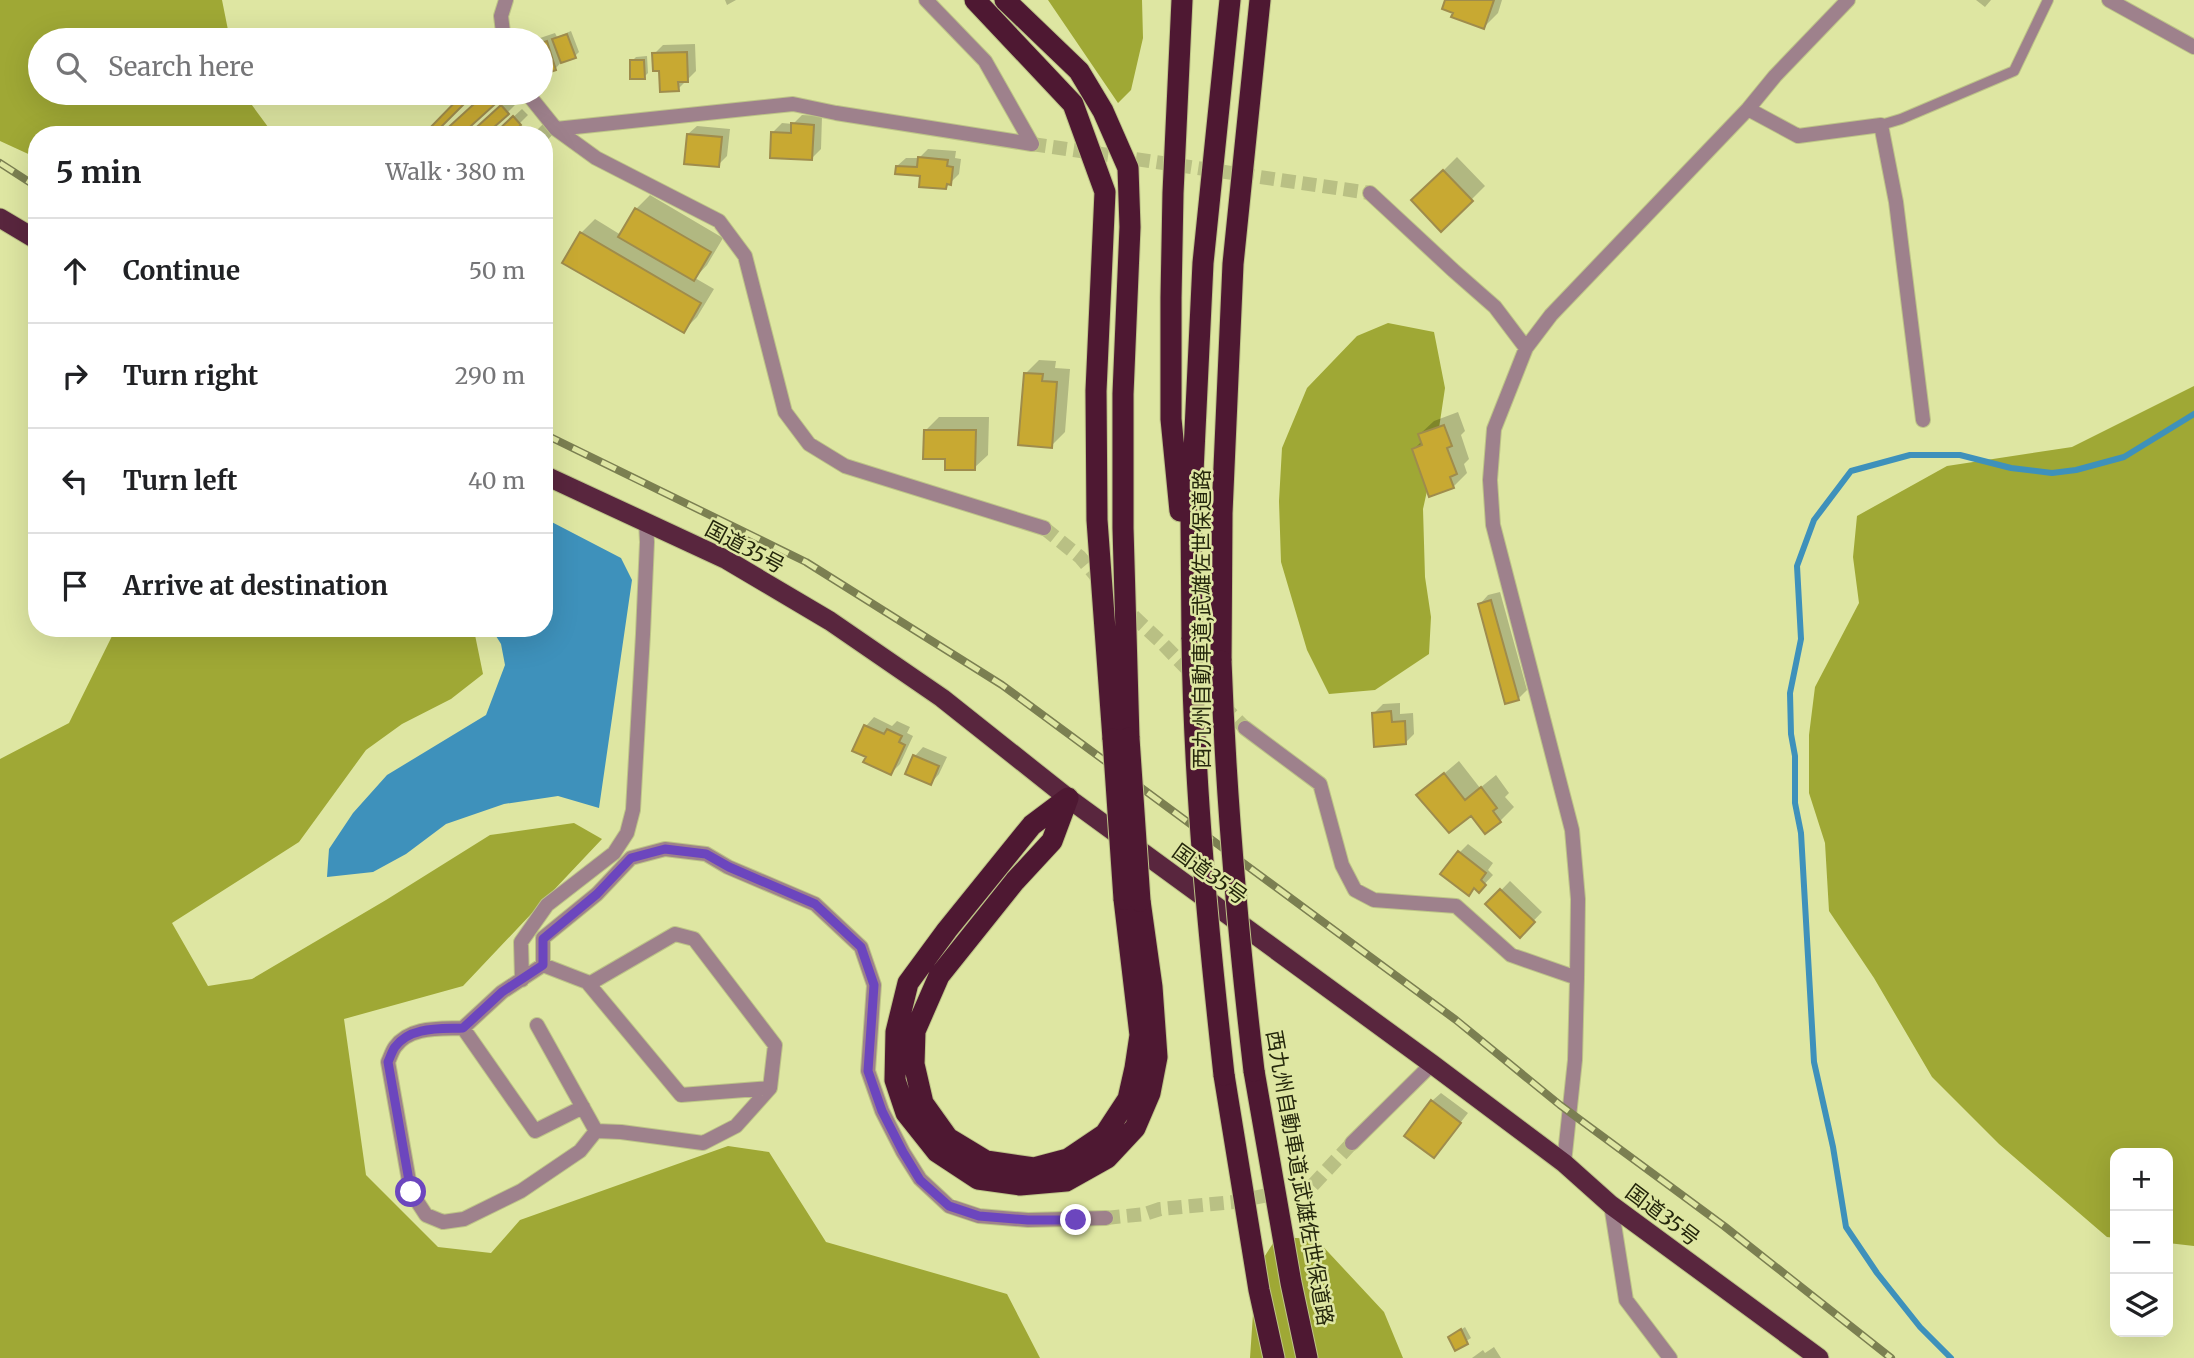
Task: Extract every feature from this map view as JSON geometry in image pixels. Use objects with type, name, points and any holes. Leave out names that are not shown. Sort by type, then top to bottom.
[{"type":"highway","points":[[975,0],[1073,104],[1105,192],[1097,391],[1097,520],[1121,738],[1132,900],[1152,987],[1157,1057],[1150,1093],[1135,1128],[1107,1158],[1066,1181],[1020,1185],[978,1179],[937,1152],[906,1113],[895,1080],[895,1032],[908,983],[947,930],[1032,825],[1068,798]]},
{"type":"highway","points":[[1005,0],[1079,71],[1103,111],[1128,168],[1130,227],[1123,394],[1121,738]]},
{"type":"highway","points":[[1182,0],[1173,193],[1171,419],[1192,639]]},
{"type":"highway","name":"西九州自動車道;武雄佐世保道路","points":[[1230,0],[1203,263],[1191,513],[1193,721],[1209,944],[1224,1075],[1259,1290],[1274,1358]]},
{"type":"highway","name":"西九州自動車道;武雄佐世保道路","points":[[1260,0],[1233,264],[1222,513],[1221,662],[1228,811],[1254,1071],[1291,1283],[1307,1358]]},
{"type":"highway","points":[[1243,150],[1272,0]]},
{"type":"highway","points":[[0,218],[28,235]]},
{"type":"highway","name":"国道35号","points":[[553,479],[727,560],[830,621],[942,698],[1068,798],[1432,1064],[1564,1163],[1611,1205],[1819,1358]]},
{"type":"street","points":[[502,28],[501,16],[506,0]]},
{"type":"street","points":[[556,129],[793,104],[1032,144],[985,61],[926,0]]},
{"type":"street","points":[[1564,1163],[1575,1060],[1577,978],[1578,899],[1572,831],[1493,525],[1490,480],[1494,429],[1526,348],[1551,315],[1848,0]]},
{"type":"street","points":[[2109,0],[2194,47]]},
{"type":"street","points":[[537,105],[556,129],[596,158],[719,221],[745,256],[785,412],[808,444],[845,466],[1044,528]]},
{"type":"street","points":[[1748,109],[1798,136],[1881,125],[1896,202],[1923,420]]},
{"type":"street","points":[[1370,193],[1495,307],[1526,348]]},
{"type":"street","points":[[522,980],[521,942],[547,905],[614,853],[627,833],[634,796],[646,522]]},
{"type":"street","points":[[1245,727],[1320,783],[1342,865],[1355,890],[1374,900],[1456,906],[1511,955],[1577,978]]},
{"type":"street","points":[[543,965],[543,939],[597,894],[631,858],[665,849],[706,854],[729,867],[815,904],[861,947],[874,985],[868,1071],[882,1111],[920,1180],[949,1206],[979,1216],[1028,1220],[1106,1218]]},
{"type":"street","points":[[589,984],[675,934],[694,939],[775,1045],[770,1088],[736,1126],[703,1143],[596,1131]]},
{"type":"street","points":[[543,965],[502,992],[463,1028],[427,1029],[409,1035],[395,1046],[388,1062],[411,1192],[426,1215],[443,1222],[464,1219],[521,1191],[580,1151],[596,1131]]},
{"type":"street","points":[[543,965],[589,984],[681,1095],[770,1088]]},
{"type":"street","points":[[537,1025],[596,1131]]},
{"type":"street","points":[[463,1028],[535,1131],[583,1107]]},
{"type":"street","points":[[1352,1143],[1432,1064]]},
{"type":"street","points":[[1611,1205],[1626,1300],[1670,1358]]},
{"type":"lane","points":[[1881,125],[2014,71],[2048,0]]},
{"type":"green space","points":[[0,0],[222,0],[228,28],[28,28],[28,105],[252,105],[267,126],[28,126],[28,154],[0,141]]},
{"type":"green space","points":[[1048,0],[1142,0],[1143,38],[1131,90],[1118,103]]},
{"type":"green space","points":[[1388,323],[1434,332],[1445,388],[1435,455],[1423,509],[1425,577],[1431,617],[1429,654],[1375,690],[1329,694],[1307,650],[1281,562],[1279,501],[1282,448],[1307,388],[1357,336]]},
{"type":"green space","points":[[2194,386],[2194,1246],[2173,1244],[2173,1148],[2110,1148],[2110,1237],[2107,1237],[1999,1144],[1932,1077],[1874,978],[1829,911],[1825,843],[1809,793],[1809,735],[1815,687],[1859,603],[1853,557],[1857,516],[1947,466],[2072,447]]},
{"type":"green space","points":[[112,637],[475,637],[483,674],[451,699],[402,724],[366,750],[299,842],[172,923],[208,986],[252,979],[490,835],[574,823],[602,839],[463,986],[344,1019],[366,1175],[438,1247],[491,1253],[520,1220],[728,1146],[769,1152],[826,1242],[1007,1294],[1040,1358],[0,1358],[0,759],[69,723]]},
{"type":"green space","points":[[1277,1237],[1316,1239],[1384,1312],[1403,1358],[1250,1358],[1256,1270]]},
{"type":"water","points":[[553,523],[621,558],[632,580],[599,808],[558,796],[504,804],[446,824],[406,854],[373,872],[327,877],[329,849],[353,813],[387,775],[486,715],[505,665],[501,644],[497,637],[553,637]]},
{"type":"building","points":[[1445,0],[1494,0],[1484,29],[1451,17],[1453,13],[1442,9]]},
{"type":"building","points":[[567,34],[576,58],[561,63],[553,39]]},
{"type":"building","points":[[687,52],[688,82],[678,82],[679,91],[660,92],[659,71],[653,71],[652,53]]},
{"type":"building","points":[[630,60],[644,60],[645,79],[630,79]]},
{"type":"building","points":[[452,105],[463,105],[442,126],[432,126]]},
{"type":"building","points":[[473,105],[494,105],[471,126],[450,126]]},
{"type":"building","points":[[501,105],[509,114],[495,126],[478,126]]},
{"type":"building","points":[[513,116],[521,125],[520,126],[502,126]]},
{"type":"building","points":[[791,123],[814,125],[812,160],[770,158],[771,132],[791,133]]},
{"type":"building","points":[[687,134],[722,137],[719,167],[684,164]]},
{"type":"building","points":[[918,157],[948,160],[947,166],[953,167],[951,185],[947,184],[946,189],[919,187],[920,176],[895,174],[896,166],[917,167]]},
{"type":"building","points":[[1443,170],[1473,201],[1441,232],[1411,200]]},
{"type":"building","points":[[635,208],[711,252],[694,281],[618,237]]},
{"type":"building","points":[[580,232],[701,303],[684,333],[562,263]]},
{"type":"building","points":[[1024,373],[1043,374],[1042,381],[1057,382],[1052,448],[1018,445]]},
{"type":"building","points":[[1444,425],[1452,446],[1447,448],[1457,474],[1450,477],[1454,488],[1429,497],[1412,449],[1422,445],[1418,434]]},
{"type":"building","points":[[924,430],[976,430],[975,470],[945,470],[945,459],[923,459]]},
{"type":"building","points":[[1491,600],[1519,700],[1505,704],[1478,604]]},
{"type":"building","points":[[1391,711],[1392,722],[1405,721],[1406,744],[1374,747],[1372,713]]},
{"type":"building","points":[[864,725],[884,734],[887,729],[902,736],[899,742],[905,745],[891,775],[863,762],[866,757],[852,751]]},
{"type":"building","points":[[913,755],[939,766],[931,785],[905,774]]},
{"type":"building","points":[[1444,773],[1465,800],[1481,787],[1497,808],[1493,811],[1501,822],[1485,834],[1471,816],[1449,833],[1416,795]]},
{"type":"building","points":[[1458,851],[1486,873],[1481,880],[1486,885],[1479,893],[1474,888],[1469,896],[1440,874]]},
{"type":"building","points":[[1500,889],[1535,922],[1520,938],[1485,904]]},
{"type":"building","points":[[1431,1100],[1461,1123],[1434,1158],[1404,1136]]},
{"type":"building","points":[[1461,1329],[1468,1344],[1455,1351],[1448,1337]]},
{"type":"waterway","points":[[1951,1358],[1920,1327],[1877,1273],[1846,1227],[1833,1147],[1814,1062],[1801,833],[1795,803],[1795,756],[1791,734],[1790,693],[1801,639],[1797,566],[1814,520],[1851,471],[1910,455],[1960,455],[2011,468],[2052,473],[2076,470],[2124,457],[2194,414]]},
{"type":"tunnel","points":[[1032,144],[1370,193]]},
{"type":"tunnel","points":[[1044,528],[1080,557],[1120,604],[1245,728]]},
{"type":"tunnel","points":[[1106,1218],[1145,1214],[1160,1209],[1234,1202],[1312,1186],[1352,1143]]},
{"type":"railway","points":[[0,163],[28,181]]},
{"type":"railway","points":[[553,438],[806,562],[1002,685],[1456,1020],[1560,1105],[1724,1226],[1891,1358]]},
{"type":"route","points":[[411,1192],[388,1062],[395,1046],[409,1035],[427,1029],[463,1028],[502,992],[543,965],[543,939],[597,894],[631,858],[665,849],[706,854],[729,867],[815,904],[861,947],[874,985],[868,1071],[882,1111],[920,1180],[949,1206],[979,1216],[1076,1220]]}]
